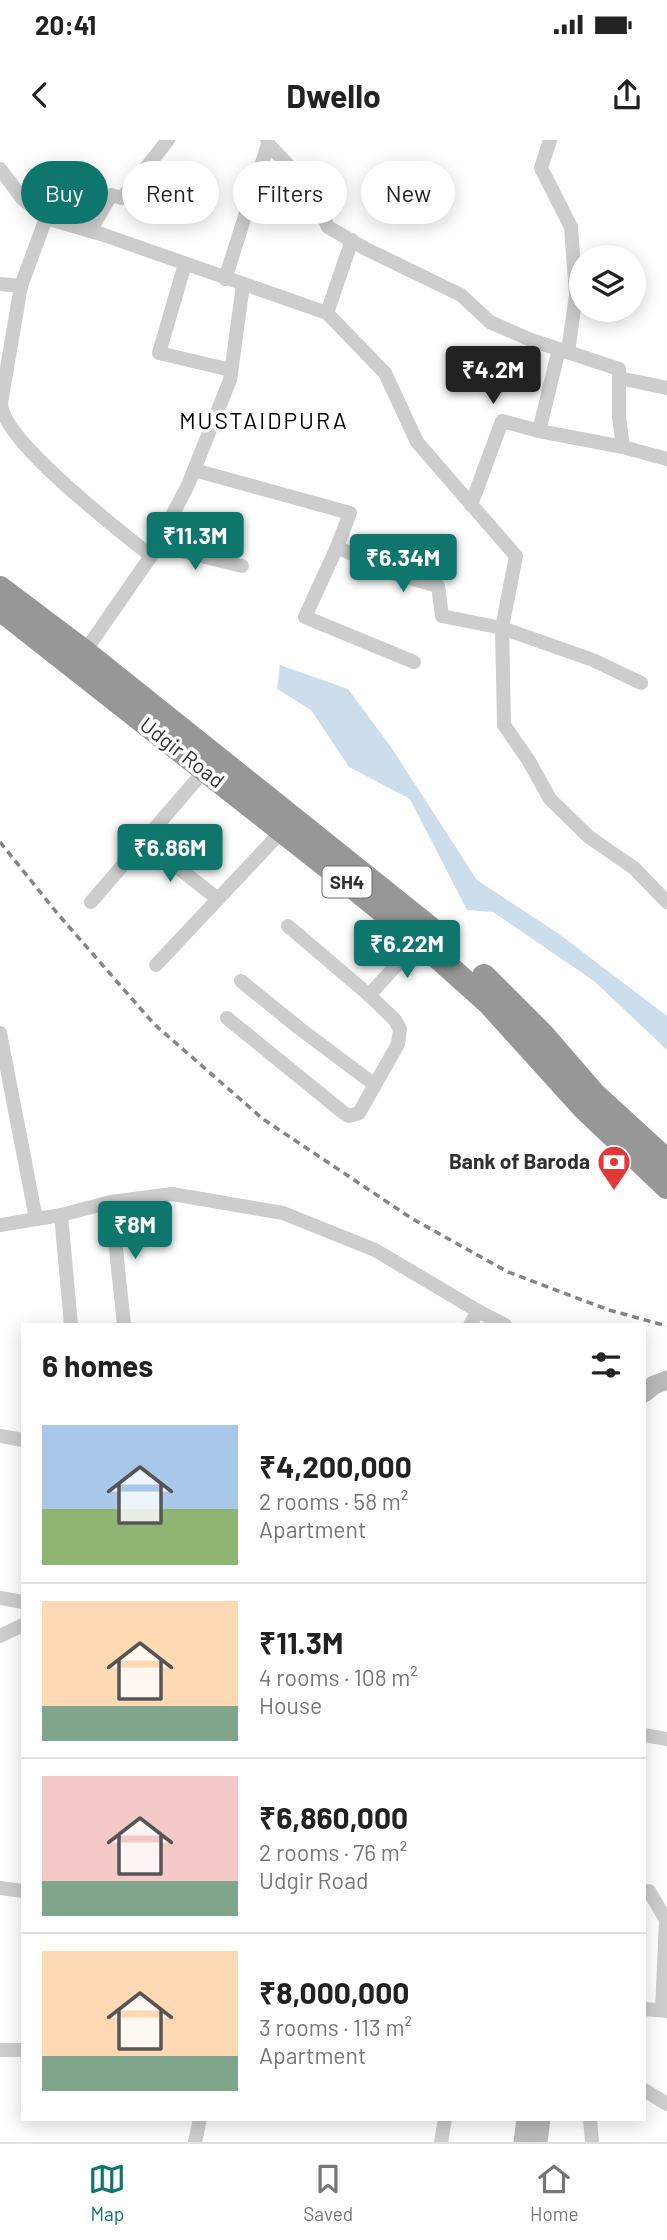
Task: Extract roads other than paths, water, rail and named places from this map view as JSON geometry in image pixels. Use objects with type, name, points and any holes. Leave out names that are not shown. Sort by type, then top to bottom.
[{"type":"highway","name":"Udgir Road","points":[[0,588],[205,770],[419,942],[489,1003],[583,1107],[667,1187]]},
{"type":"highway","name":"Udgir Road","points":[[0,609],[79,659],[353,865],[444,940],[500,990],[594,1094],[664,1159]]},
{"type":"street","points":[[90,232],[111,195],[122,198],[167,140]]},
{"type":"street","points":[[539,431],[564,351],[576,295],[571,227],[541,168],[550,140]]},
{"type":"street","points":[[225,279],[267,142],[313,191],[328,227],[461,295],[490,322],[531,340],[619,369],[619,417],[623,447]]},
{"type":"street","points":[[0,169],[21,197]]},
{"type":"street","points":[[44,224],[20,286],[1,403],[2,416],[53,476],[154,550],[242,566]]},
{"type":"street","points":[[65,224],[327,313],[385,373],[417,442],[516,556],[502,628],[504,724],[550,799],[589,837],[634,868],[667,902]]},
{"type":"street","points":[[327,313],[352,240]]},
{"type":"street","points":[[185,264],[159,353],[231,370]]},
{"type":"street","points":[[0,284],[20,286]]},
{"type":"street","points":[[79,659],[154,550],[194,470],[230,380],[243,285]]},
{"type":"street","points":[[619,378],[667,388]]},
{"type":"street","points":[[471,505],[502,421],[667,459]]},
{"type":"street","points":[[194,470],[350,513],[305,617],[414,662]]},
{"type":"street","points":[[337,547],[392,573],[438,586],[442,616],[502,628],[593,660],[641,683]]},
{"type":"street","points":[[91,902],[205,770]]},
{"type":"street","points":[[156,965],[282,831]]},
{"type":"street","points":[[144,841],[218,899]]},
{"type":"street","points":[[227,1018],[349,1116],[359,1113],[398,1044],[400,1029],[395,1020],[369,995],[288,926]]},
{"type":"street","points":[[369,995],[419,942]]},
{"type":"street","points":[[241,981],[375,1085]]},
{"type":"street","points":[[0,1033],[36,1219]]},
{"type":"street","points":[[0,1225],[61,1215],[111,1202],[172,1194],[283,1213],[375,1250],[501,1323]]},
{"type":"street","points":[[111,1202],[124,1323]]},
{"type":"street","points":[[61,1215],[71,1323]]},
{"type":"street","points":[[471,1323],[478,1311]]},
{"type":"street","points":[[646,1392],[654,1385],[667,1380]]},
{"type":"street","points":[[0,1436],[21,1440]]},
{"type":"street","points":[[0,1598],[21,1602]]},
{"type":"street","points":[[0,1636],[21,1626]]},
{"type":"street","points":[[646,1735],[667,1739]]},
{"type":"street","points":[[0,1888],[21,1891]]},
{"type":"street","points":[[646,2009],[665,2010],[666,1920],[649,1891]]},
{"type":"street","points":[[0,2050],[21,2050]]},
{"type":"street","points":[[646,2091],[667,2104]]},
{"type":"street","points":[[195,2142],[200,2121]]},
{"type":"street","points":[[441,2142],[445,2121]]},
{"type":"street","points":[[523,2142],[526,2121]]},
{"type":"street","points":[[538,2142],[541,2121]]},
{"type":"street","points":[[590,2121],[592,2142]]},
{"type":"water","points":[[280,665],[348,689],[391,747],[477,880],[559,934],[667,1016],[667,1050],[594,981],[493,912],[467,910],[410,799],[349,767],[311,710],[277,689]]},
{"type":"railway","points":[[0,842],[57,913],[154,1024],[263,1119],[411,1218],[508,1272],[609,1310],[667,1326]]},
{"type":"place","name":"Bank of Baroda","points":[[614,1192]]},
{"type":"district","name":"MUSTAIDPURA","points":[[264,421]]}]
